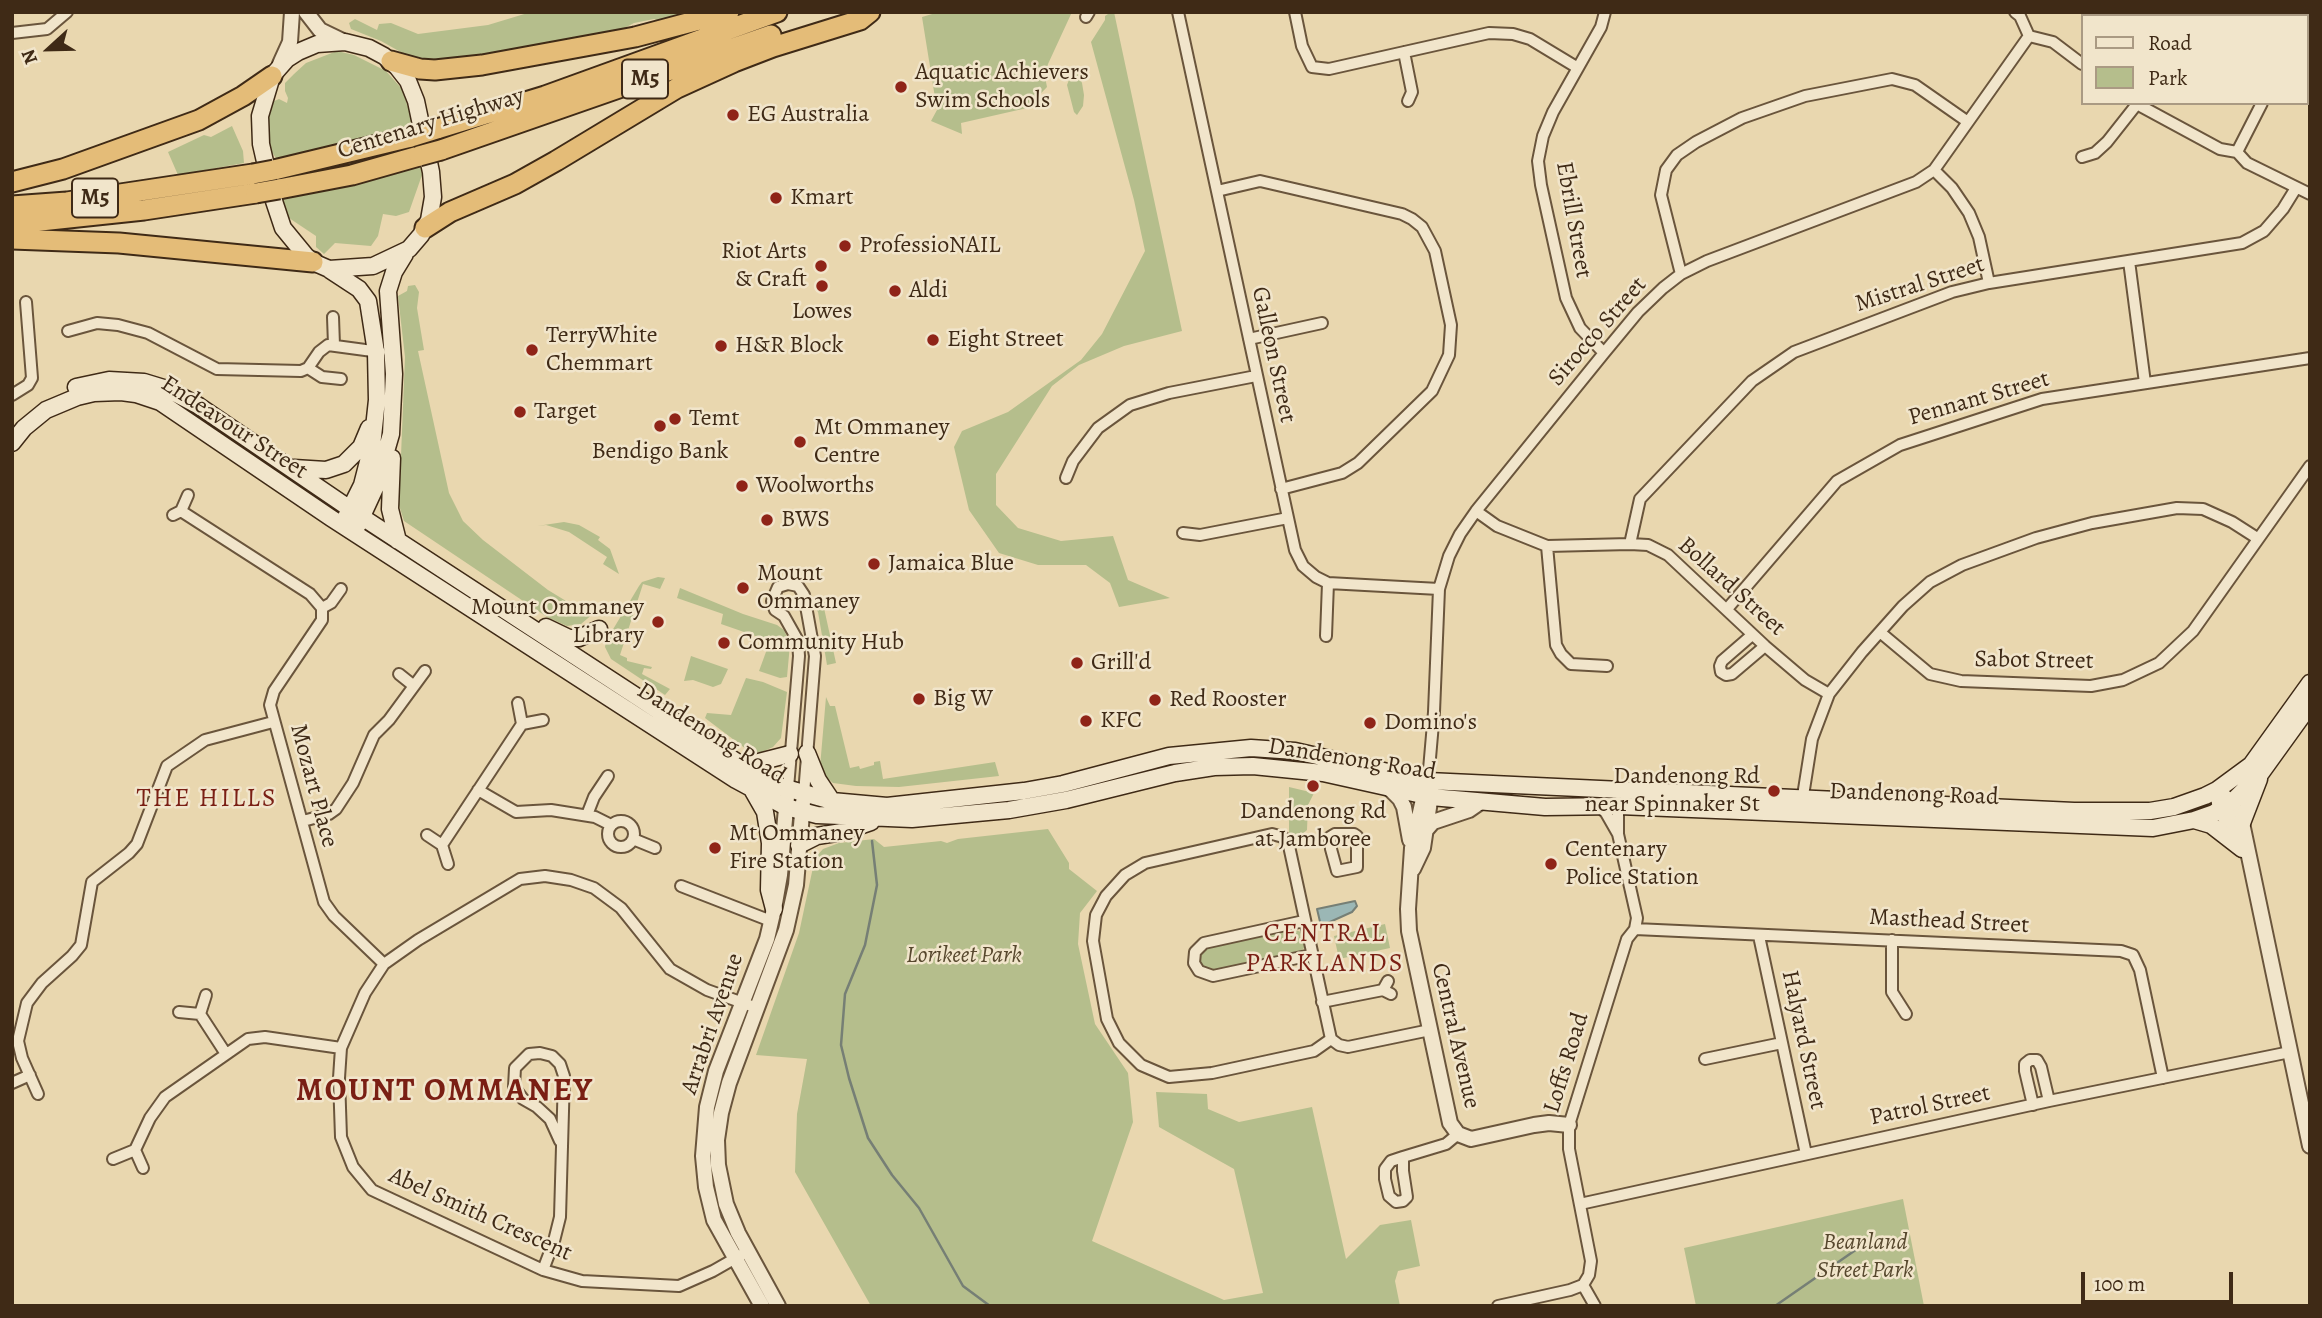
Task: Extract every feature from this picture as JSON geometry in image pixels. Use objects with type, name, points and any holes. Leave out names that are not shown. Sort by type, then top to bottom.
[{"type":"highway","points":[[391,61],[435,70],[482,65],[635,37],[729,12]]},
{"type":"highway","name":"Centenary Highway","points":[[12,224],[144,210],[254,184],[274,170],[342,156],[545,96],[777,12]]},
{"type":"highway","name":"Centenary Highway","points":[[12,206],[254,184],[279,189],[352,175],[441,150],[741,44],[850,12]]},
{"type":"highway","points":[[425,228],[450,212],[515,184],[696,78],[773,47],[860,20],[870,12]]},
{"type":"highway","points":[[12,182],[63,169],[199,120],[243,96],[275,72]]},
{"type":"highway","points":[[12,239],[119,243],[321,265]]},
{"type":"main road","points":[[348,529],[368,466],[377,402],[376,352],[368,301],[359,289],[321,265],[288,236],[274,201],[260,129],[262,103],[275,72],[307,47],[345,42],[369,48],[391,61],[403,74],[411,88],[431,172],[432,208],[425,228],[394,272],[388,291],[394,388],[390,509],[398,541]]},
{"type":"main road","points":[[321,265],[359,269],[373,266],[409,249]]},
{"type":"main road","name":"Endeavour Street","points":[[12,426],[38,403],[74,387],[109,380],[137,381],[167,389],[198,406],[353,511]]},
{"type":"main road","name":"Endeavour Street","points":[[12,443],[32,421],[62,402],[94,393],[136,394],[160,402],[348,529]]},
{"type":"main road","points":[[288,467],[326,470],[344,464],[361,447],[377,402]]},
{"type":"main road","points":[[353,511],[376,486],[391,434]]},
{"type":"main road","name":"Dandenong Road","points":[[353,511],[775,785],[788,782],[804,794],[832,801],[887,806],[1024,791],[1063,784],[1169,756],[1251,748],[1295,751],[1427,791],[1482,801],[1545,807],[1802,806],[2121,812],[2174,807],[2217,790],[2251,765],[2310,683]]},
{"type":"main road","name":"Dandenong Road","points":[[348,529],[753,791],[786,807],[817,815],[912,819],[1036,807],[1175,772],[1270,767],[1323,773],[1390,789],[1613,791],[2153,828],[2194,820],[2225,805],[2261,774],[2310,705]]},
{"type":"main road","points":[[526,624],[548,627],[569,638],[579,638],[599,629]]},
{"type":"main road","points":[[743,766],[799,754],[832,801]]},
{"type":"main road","points":[[2242,823],[2261,774]]},
{"type":"main road","points":[[753,791],[765,812],[770,843],[769,890],[773,915]]},
{"type":"main road","points":[[799,845],[817,836],[842,832],[879,819]]},
{"type":"main road","points":[[2194,820],[2211,825],[2242,849]]},
{"type":"street","points":[[12,33],[34,33],[47,29],[67,12]]},
{"type":"street","points":[[275,72],[290,42],[292,12]]},
{"type":"street","points":[[306,12],[320,30],[345,42]]},
{"type":"street","name":"Galleon Street","points":[[1178,12],[1295,550],[1303,566],[1316,578],[1328,583]]},
{"type":"street","points":[[1295,12],[1302,46],[1312,67],[1329,69],[1489,33],[1513,34],[1530,39],[1578,68]]},
{"type":"street","name":"Ebrill Street","points":[[1604,353],[1580,328],[1566,298],[1538,161],[1553,112],[1601,27],[1605,12]]},
{"type":"street","points":[[2015,12],[2020,16],[2029,36],[2053,42],[2080,62]]},
{"type":"street","name":"Sirocco Street","points":[[1427,791],[1434,712],[1439,589],[1455,545],[1476,511],[1638,312],[1681,274],[1707,261],[1916,182],[1934,170],[2029,36]]},
{"type":"street","points":[[1404,52],[1412,92],[1408,101]]},
{"type":"street","points":[[1681,274],[1661,195],[1666,170],[1677,155],[1696,142],[1742,118],[1805,96],[1892,79],[1915,86],[1968,122]]},
{"type":"street","points":[[2082,157],[2095,153],[2108,142],[2135,105]]},
{"type":"street","points":[[2138,105],[2220,149],[2237,152],[2247,163],[2310,194]]},
{"type":"street","points":[[2237,152],[2261,105]]},
{"type":"street","points":[[1934,170],[1952,188],[1969,213],[1979,237],[1989,283]]},
{"type":"street","points":[[1217,191],[1260,181],[1402,214],[1412,219],[1422,228],[1435,251],[1451,325],[1449,355],[1432,391],[1358,463],[1342,473],[1281,488]]},
{"type":"street","name":"Mistral Street","points":[[1630,544],[1640,499],[1752,380],[1794,352],[1952,292],[1989,283],[2242,243],[2264,231],[2283,209],[2296,188]]},
{"type":"street","points":[[2129,261],[2146,383]]},
{"type":"street","points":[[12,395],[28,385],[32,378],[26,302]]},
{"type":"street","points":[[333,317],[334,345]]},
{"type":"street","points":[[68,331],[97,323],[118,325],[148,333],[217,369],[300,371],[308,368],[319,352],[328,345],[376,352],[393,351]]},
{"type":"street","points":[[1249,339],[1322,323]]},
{"type":"street","name":"Pennant Street","points":[[1727,609],[1837,481],[1900,444],[2042,400],[2310,358]]},
{"type":"street","points":[[308,368],[322,377],[341,379]]},
{"type":"street","points":[[1066,478],[1073,461],[1098,428],[1130,405],[1256,376]]},
{"type":"street","name":"Sabot Street","points":[[1881,633],[1930,674],[1961,681],[2091,686],[2123,680],[2159,663],[2193,631],[2310,466]]},
{"type":"street","points":[[188,495],[177,513],[310,594],[321,608]]},
{"type":"street","points":[[1802,806],[1812,739],[1829,694],[1862,652],[1930,582],[1962,565],[2036,538],[2091,523],[2178,508],[2203,509],[2232,522],[2257,538]]},
{"type":"street","name":"Bollard Street","points":[[1476,511],[1497,526],[1547,546],[1648,545],[1668,555],[1752,635],[1805,680],[1829,694]]},
{"type":"street","points":[[1183,533],[1200,535],[1288,519]]},
{"type":"street","points":[[1547,546],[1556,645],[1571,664],[1607,666]]},
{"type":"street","points":[[1326,636],[1328,583],[1439,589]]},
{"type":"street","points":[[788,782],[799,754],[816,656],[804,595],[798,586],[783,585],[775,591],[772,601],[775,610],[784,616],[797,641],[799,754],[804,794]]},
{"type":"street","name":"Mozart Place","points":[[341,589],[331,603],[321,608],[322,620],[274,691],[270,705],[324,902],[334,916],[384,964]]},
{"type":"street","points":[[784,616],[797,615],[805,605]]},
{"type":"street","points":[[1752,635],[1722,661],[1721,672],[1732,674],[1765,646]]},
{"type":"street","points":[[303,821],[329,814],[336,809],[353,783],[374,735],[396,711],[425,671]]},
{"type":"street","points":[[399,674],[414,686]]},
{"type":"street","points":[[442,845],[522,724],[518,703]]},
{"type":"street","points":[[522,724],[542,720]]},
{"type":"street","points":[[38,1094],[22,1058],[18,1041],[27,1003],[81,945],[92,882],[137,844],[167,766],[205,740],[273,722]]},
{"type":"street","points":[[587,815],[594,797],[608,776]]},
{"type":"street","name":"Arrabri Avenue","points":[[762,1306],[714,1220],[706,1187],[703,1156],[706,1107],[716,1071],[767,939],[773,915],[780,875],[788,782]]},
{"type":"street","name":"Central Avenue","points":[[1390,789],[1404,807],[1412,848]]},
{"type":"street","points":[[478,790],[516,812],[551,810],[587,815],[611,825]]},
{"type":"street","points":[[2217,790],[2256,890]]},
{"type":"street","name":"Central Avenue","points":[[1411,874],[1423,848],[1427,791]]},
{"type":"street","name":"Central Avenue","points":[[1427,791],[1412,848],[1409,931],[1450,1123],[1458,1134],[1471,1139],[1534,1125],[1569,1125]]},
{"type":"street","points":[[1613,791],[1619,806],[1618,834],[1637,918],[1635,929]]},
{"type":"street","name":"Arrabri Avenue","points":[[778,1306],[726,1204],[720,1178],[717,1140],[724,1098],[786,930],[796,885],[804,794]]},
{"type":"street","points":[[1426,830],[1433,822],[1469,810],[1482,801]]},
{"type":"street","points":[[1598,805],[1618,834]]},
{"type":"street","points":[[2225,805],[2242,823],[2290,1052],[2305,1098],[2310,1146]]},
{"type":"street","points":[[620,821],[628,823],[634,830],[633,839],[623,847],[615,846],[607,836],[611,825],[620,821]]},
{"type":"street","points":[[1331,1039],[1314,1051],[1212,1073],[1169,1077],[1141,1065],[1119,1043],[1107,1019],[1093,941],[1096,915],[1106,896],[1125,875],[1145,863],[1272,834],[1283,837],[1289,846],[1331,1039],[1348,1047],[1430,1030]]},
{"type":"street","points":[[427,835],[442,845],[448,864]]},
{"type":"street","points":[[633,839],[655,848]]},
{"type":"street","name":"Abel Smith Crescent","points":[[748,1251],[678,1286],[582,1281],[543,1270],[372,1191],[353,1167],[341,1137],[341,1048],[365,993],[384,964],[418,940],[520,879],[545,876],[571,880],[594,888],[621,908],[670,969],[707,990],[757,1008]]},
{"type":"street","points":[[681,886],[773,915]]},
{"type":"street","points":[[1304,921],[1204,943],[1195,952],[1194,963],[1199,971],[1213,976],[1311,955]]},
{"type":"street","name":"Masthead Street","points":[[1635,929],[2121,951],[2133,954],[2140,970],[2163,1078]]},
{"type":"street","name":"Loffs Road","points":[[1583,1285],[1589,1275],[1591,1261],[1569,1149],[1569,1125],[1627,939],[1635,929]]},
{"type":"street","name":"Halyard Street","points":[[1759,936],[1806,1154]]},
{"type":"street","points":[[1892,940],[1892,992],[1906,1014]]},
{"type":"street","points":[[1322,1002],[1387,988]]},
{"type":"street","points":[[200,1014],[206,995]]},
{"type":"street","points":[[179,1012],[200,1014]]},
{"type":"street","points":[[200,1014],[226,1054]]},
{"type":"street","points":[[113,1159],[135,1150],[150,1118],[165,1097],[248,1040],[260,1037],[341,1048]]},
{"type":"street","points":[[1705,1059],[1782,1043]]},
{"type":"street","name":"Patrol Street","points":[[1580,1204],[2049,1101],[2290,1052]]},
{"type":"street","points":[[543,1270],[559,1224],[564,1072],[558,1061],[549,1055],[529,1055],[515,1068],[514,1087],[523,1099],[547,1115],[560,1140]]},
{"type":"street","points":[[2032,1105],[2025,1070],[2025,1064],[2030,1060],[2037,1060],[2041,1067],[2049,1101]]},
{"type":"street","points":[[12,1083],[30,1075]]},
{"type":"street","points":[[1403,1157],[1446,1144],[1458,1134]]},
{"type":"street","points":[[135,1150],[143,1168]]},
{"type":"street","points":[[1498,1306],[1583,1285],[1595,1306]]},
{"type":"green space","points":[[531,12],[701,12],[662,22],[654,19],[634,23],[615,33],[593,39],[432,64],[351,29],[349,23],[355,19],[377,30],[379,24],[391,23],[418,34],[488,25]]},
{"type":"green space","points":[[939,12],[1072,12],[1048,64],[1045,77],[1047,87],[1027,108],[961,123],[962,134],[931,121],[937,110],[922,17]]},
{"type":"green space","points":[[1114,12],[1182,331],[1124,346],[1079,365],[1052,386],[996,474],[996,505],[1018,528],[1061,541],[1113,536],[1128,580],[1170,598],[1119,607],[1110,583],[1086,565],[1038,565],[999,553],[969,510],[954,447],[962,431],[1008,412],[1081,360],[1102,334],[1145,251],[1134,200],[1091,42],[1105,16]]},
{"type":"green space","points":[[2095,12],[2242,12],[2241,14],[2094,14]]},
{"type":"green space","points":[[337,51],[354,55],[386,71],[402,89],[414,126],[278,161],[269,148],[268,109],[272,102],[279,99],[287,103],[285,83],[306,63]]},
{"type":"green space","points":[[1074,67],[1082,83],[1084,95],[1083,106],[1077,115],[1067,85]]},
{"type":"green space","points":[[232,126],[243,151],[244,163],[178,175],[168,152],[204,135],[211,137]]},
{"type":"green space","points":[[421,162],[422,175],[409,212],[396,216],[383,214],[378,236],[371,246],[335,243],[324,254],[316,247],[316,236],[286,216],[277,197]]},
{"type":"green space","points":[[415,285],[419,292],[417,308],[424,350],[418,351],[449,493],[463,521],[483,540],[548,590],[571,604],[576,603],[580,615],[594,613],[581,624],[567,626],[547,617],[404,521],[399,505],[405,357],[398,296],[407,291],[408,286]]},
{"type":"green space","points":[[564,522],[579,525],[600,537],[598,540],[610,549],[619,574],[603,564],[607,557],[569,532],[546,525],[537,526]]},
{"type":"green space","points":[[658,577],[665,578],[660,589],[643,584],[620,655],[627,658],[627,661],[652,667],[644,668],[642,674],[670,689],[665,695],[611,659],[605,647],[642,582]]},
{"type":"green space","points":[[680,588],[784,630],[790,644],[787,677],[780,678],[759,671],[770,641],[721,624],[723,614],[677,598]]},
{"type":"green space","points":[[818,599],[820,603],[828,601],[829,606],[824,608],[836,663],[827,665],[818,612],[813,605]]},
{"type":"green space","points":[[691,656],[728,669],[721,684],[713,687],[693,680],[684,681]]},
{"type":"green space","points":[[746,678],[787,692],[781,738],[773,747],[762,752],[750,752],[705,718],[707,713],[731,715]]},
{"type":"green space","points":[[826,697],[830,706],[835,706],[850,768],[859,766],[860,769],[880,761],[883,779],[995,762],[999,776],[899,787],[833,783],[820,767]]},
{"type":"green space","points":[[1289,787],[1314,793],[1308,805],[1307,830],[1299,837],[1289,833]]},
{"type":"green space","name":"Lorikeet Park","points":[[1048,829],[1069,863],[1069,869],[1097,891],[1080,913],[1078,944],[1095,1024],[1128,1073],[1133,1122],[1092,1241],[1224,1300],[1263,1293],[1234,1169],[1159,1127],[1156,1092],[1207,1094],[1208,1109],[1239,1122],[1312,1107],[1346,1259],[1380,1225],[1411,1220],[1420,1266],[1398,1271],[1395,1281],[1400,1306],[871,1306],[795,1172],[797,1114],[807,1059],[756,1055],[799,933],[815,858],[823,849],[839,843],[874,839],[884,847],[941,841],[947,843],[958,839]]},
{"type":"green space","points":[[1385,924],[1390,948],[1339,959],[1334,936]]},
{"type":"green space","points":[[1293,929],[1301,932],[1305,942],[1305,947],[1299,953],[1212,972],[1201,965],[1200,954],[1207,947]]},
{"type":"green space","name":"Beanland Street Park","points":[[1903,1199],[1924,1306],[1696,1306],[1684,1248]]},
{"type":"water","points":[[1355,901],[1357,906],[1352,912],[1321,926],[1317,909]]},
{"type":"waterway","points":[[872,841],[877,885],[865,945],[845,994],[841,1045],[849,1078],[868,1138],[892,1175],[919,1208],[963,1286],[990,1306]]},
{"type":"waterway","points":[[1775,1306],[1857,1249],[1874,1242],[1901,1243]]},
{"type":"place","name":"Aquatic Achievers Swim Schools","points":[[901,87]]},
{"type":"place","name":"EG Australia","points":[[733,115]]},
{"type":"place","name":"Kmart","points":[[776,198]]},
{"type":"place","name":"ProfessioNAIL","points":[[845,246]]},
{"type":"place","name":"Riot Arts & Craft","points":[[821,266]]},
{"type":"place","name":"Lowes","points":[[822,286]]},
{"type":"place","name":"Aldi","points":[[895,291]]},
{"type":"place","name":"Eight Street","points":[[933,340]]},
{"type":"place","name":"H&R Block","points":[[721,346]]},
{"type":"place","name":"TerryWhite Chemmart","points":[[532,350]]},
{"type":"place","name":"Target","points":[[520,412]]},
{"type":"place","name":"Temt","points":[[675,419]]},
{"type":"place","name":"Bendigo Bank","points":[[660,426]]},
{"type":"place","name":"Mt Ommaney Centre","points":[[800,442]]},
{"type":"place","name":"Woolworths","points":[[742,486]]},
{"type":"place","name":"BWS","points":[[767,520]]},
{"type":"place","name":"Jamaica Blue","points":[[874,564]]},
{"type":"place","name":"Mount Ommaney","points":[[743,588]]},
{"type":"place","name":"Mount Ommaney Library","points":[[658,622]]},
{"type":"place","name":"Community Hub","points":[[724,643]]},
{"type":"place","name":"Grill'd","points":[[1077,663]]},
{"type":"place","name":"Big W","points":[[919,699]]},
{"type":"place","name":"Red Rooster","points":[[1155,700]]},
{"type":"place","name":"KFC","points":[[1086,721]]},
{"type":"place","name":"Domino's","points":[[1370,723]]},
{"type":"place","name":"Dandenong Rd at Jamboree","points":[[1313,786]]},
{"type":"place","name":"Dandenong Rd near Spinnaker St","points":[[1774,791]]},
{"type":"place","name":"Mt Ommaney Fire Station","points":[[715,848]]},
{"type":"place","name":"Centenary Police Station","points":[[1551,864]]},
{"type":"district","name":"THE HILLS","points":[[207,800]]},
{"type":"district","name":"CENTRAL PARKLANDS","points":[[1325,950]]},
{"type":"district","name":"MOUNT OMMANEY","points":[[445,1092]]}]
